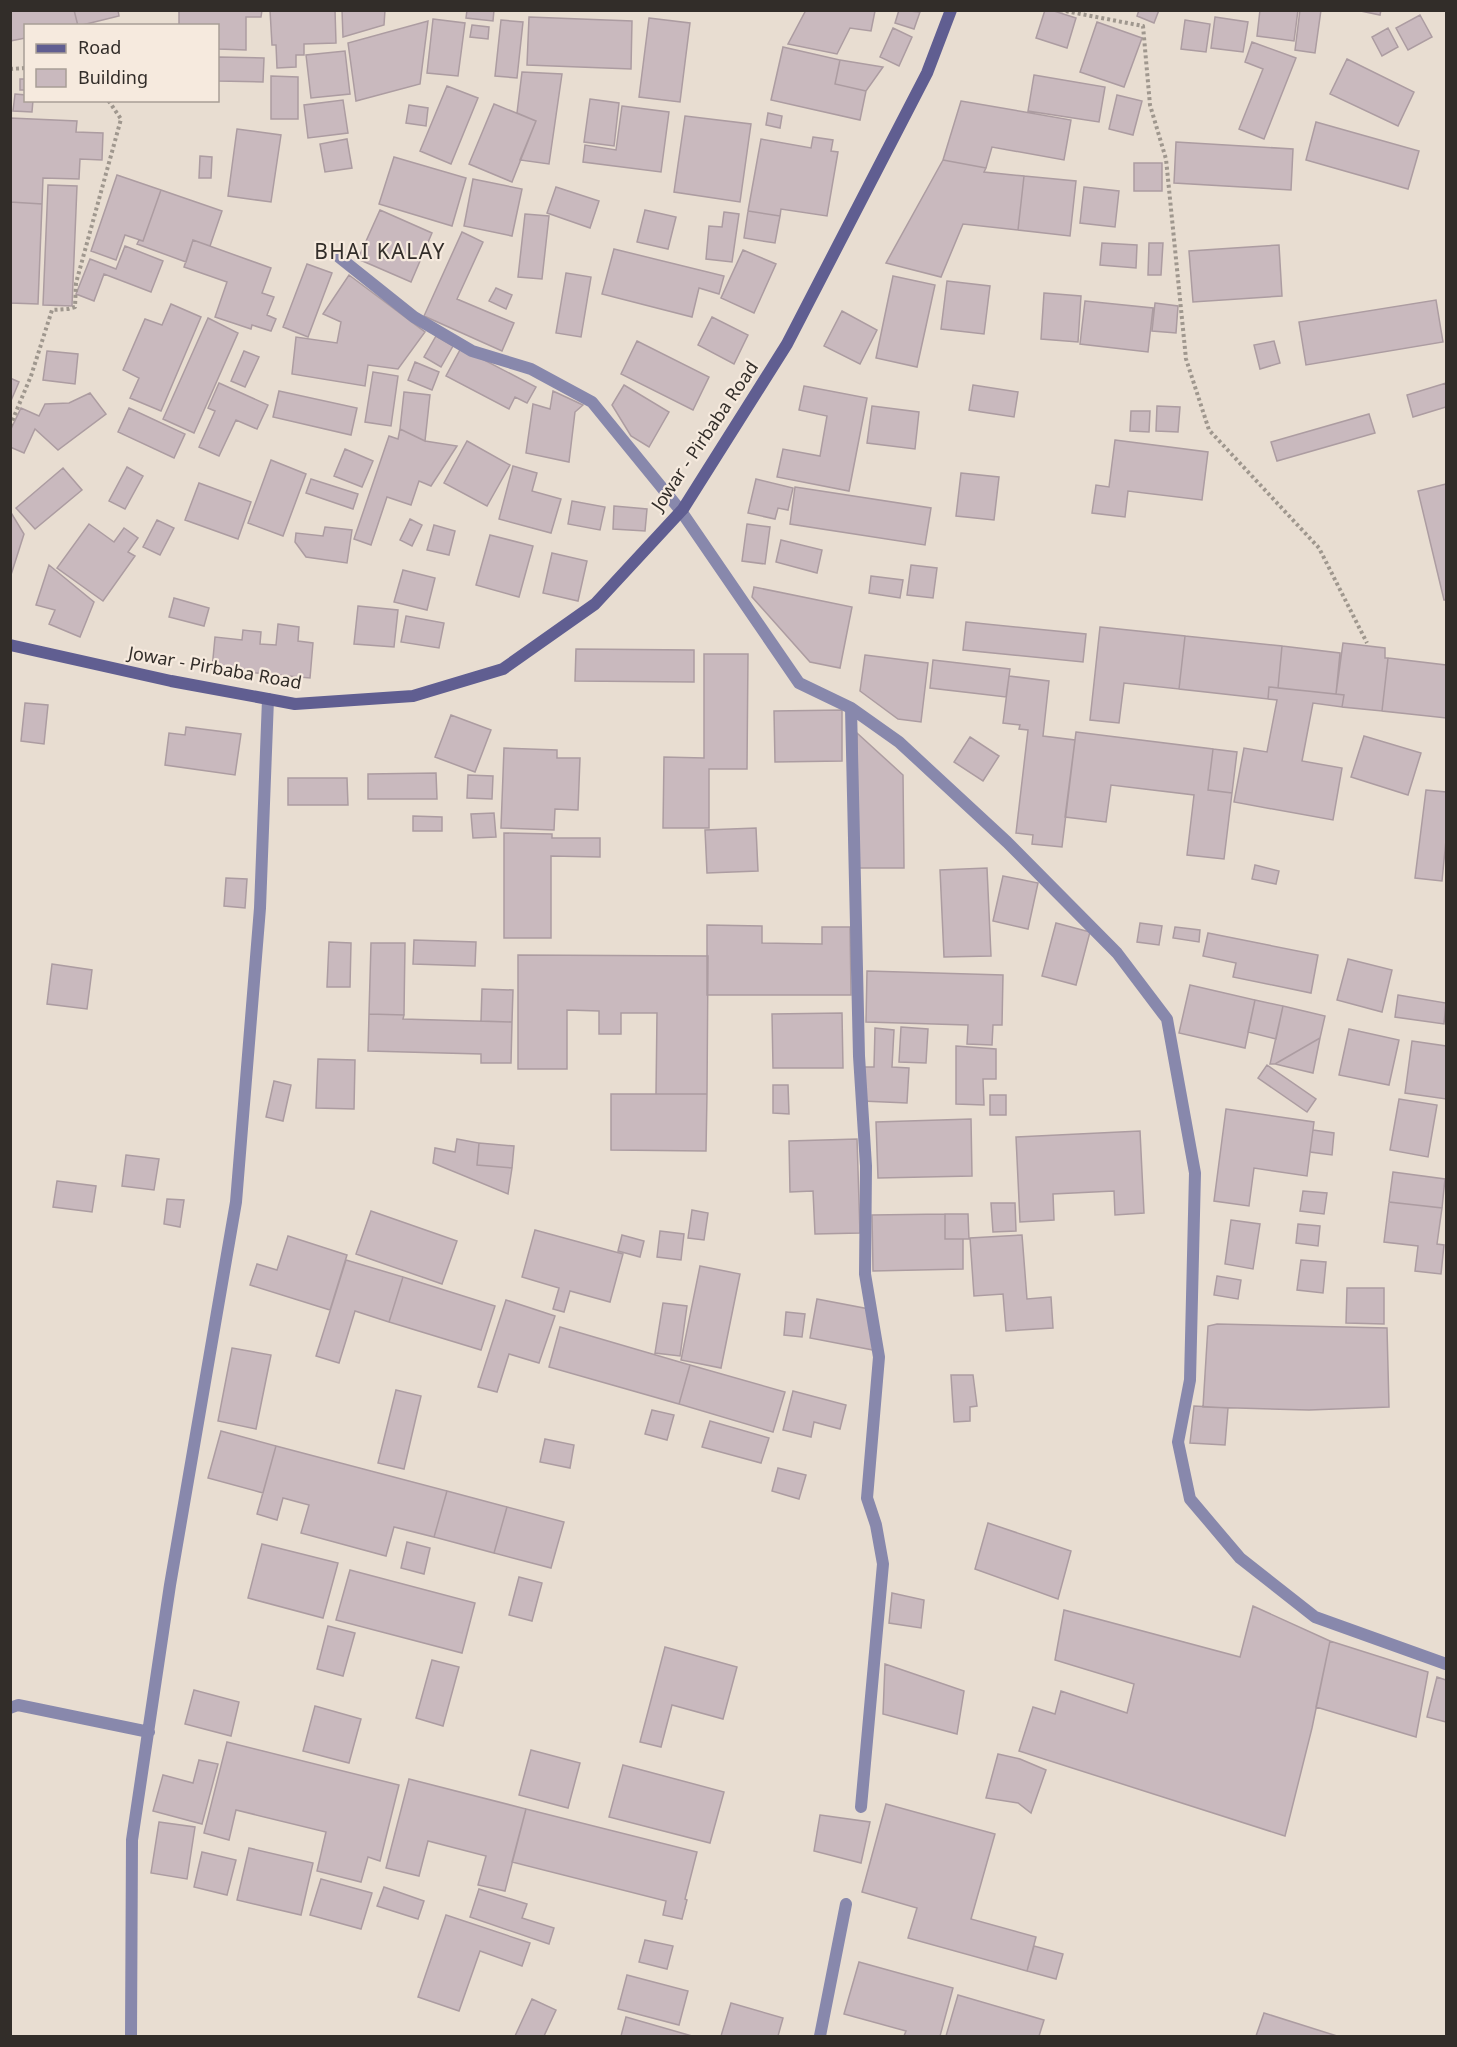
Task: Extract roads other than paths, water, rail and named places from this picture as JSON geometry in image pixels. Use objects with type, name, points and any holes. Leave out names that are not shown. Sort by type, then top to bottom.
[{"type":"main road","name":"Jowar - Pirbaba Road","points":[[10,645],[171,681],[295,704],[413,696],[503,669],[595,604],[681,511],[787,344],[927,73],[951,10]]},
{"type":"street","points":[[339,257],[414,317],[472,351],[531,369],[592,402],[681,511],[799,683],[851,708],[899,742],[1007,842],[1117,953],[1167,1019],[1195,1173],[1190,1380],[1178,1442],[1190,1499],[1240,1558],[1315,1617],[1446,1664]]},
{"type":"street","points":[[131,2037],[132,1840],[170,1585],[236,1202],[260,908],[268,699]]},
{"type":"street","points":[[851,708],[859,1056],[866,1166],[865,1274],[879,1357],[867,1498],[876,1525],[883,1564],[861,1807]]},
{"type":"street","points":[[10,1708],[18,1705],[149,1732]]},
{"type":"street","points":[[820,2037],[846,1904]]},
{"type":"district","name":"BHAI KALAY","points":[[380,252]]}]
